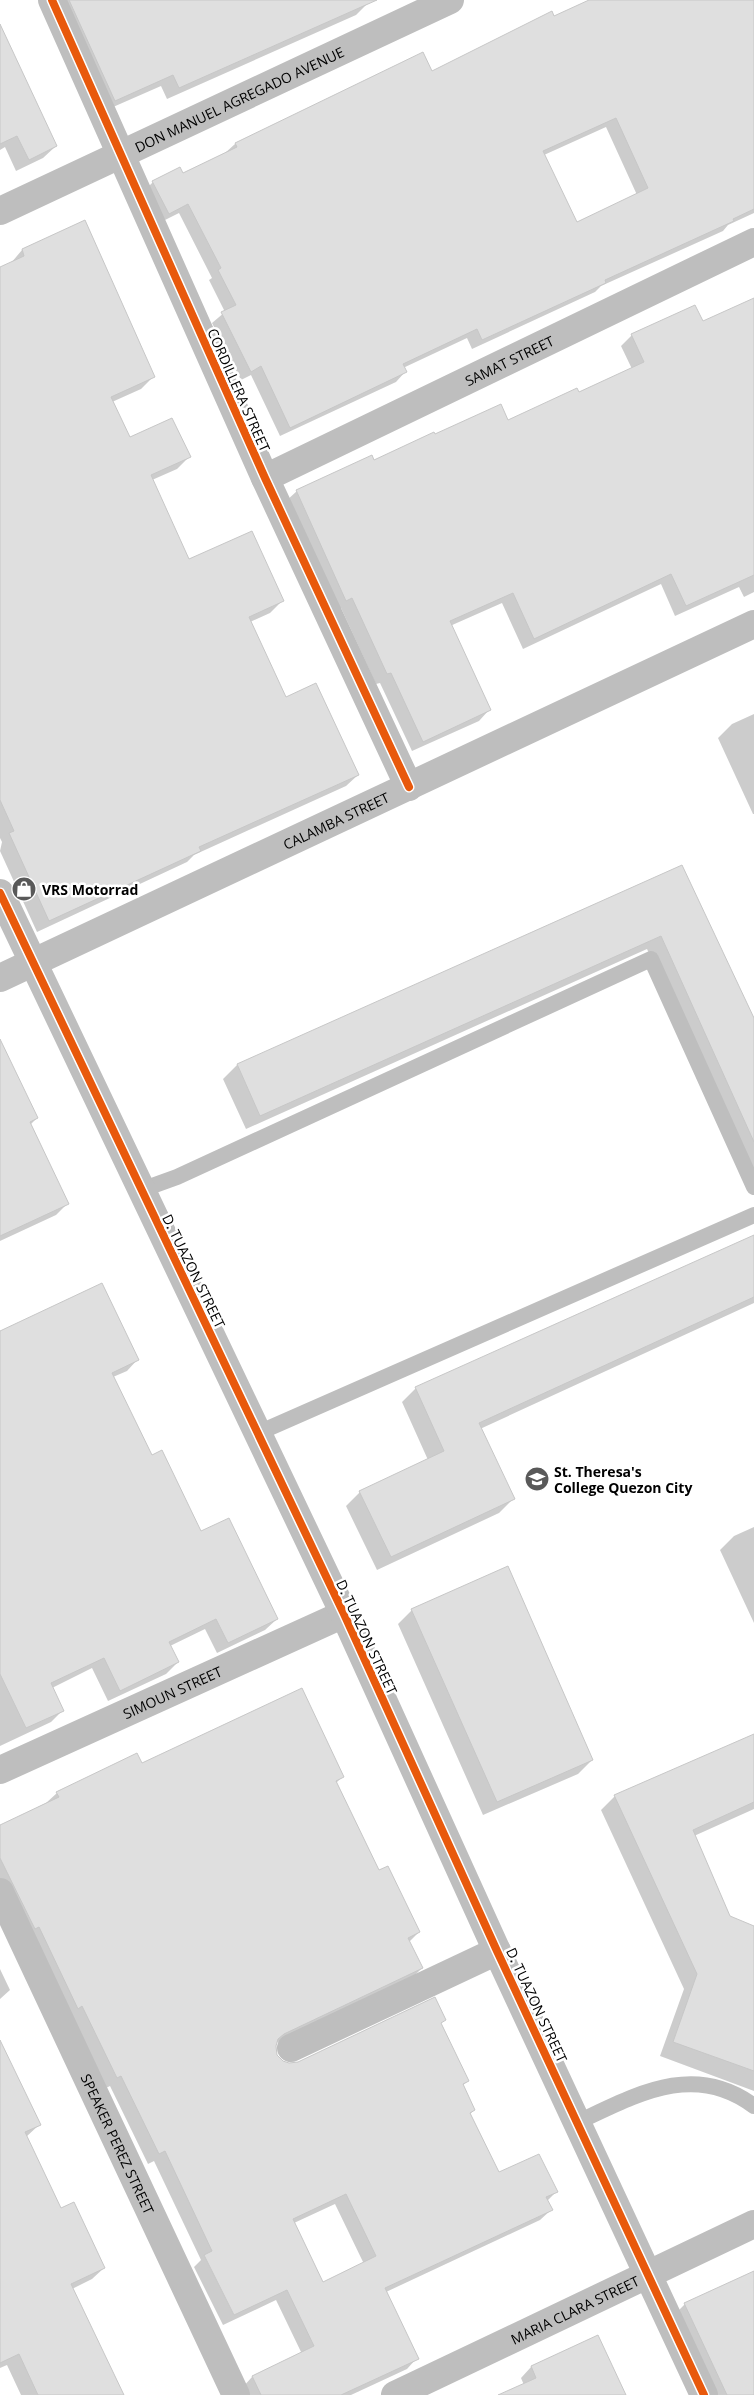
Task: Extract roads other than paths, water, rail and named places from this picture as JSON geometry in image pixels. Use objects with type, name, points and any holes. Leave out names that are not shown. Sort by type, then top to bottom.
[{"type":"street","name":"CORDILLERA STREET","points":[[52,0],[265,478],[409,787]]},
{"type":"street","name":"DON MANUEL AGREGADO AVENUE","points":[[0,211],[450,0]]},
{"type":"street","name":"SAMAT STREET","points":[[265,478],[754,242]]},
{"type":"street","name":"CALAMBA STREET","points":[[0,978],[754,624]]},
{"type":"street","name":"D. TUAZON STREET","points":[[0,893],[344,1614],[497,1951],[704,2395]]},
{"type":"street","name":"SIMOUN STREET","points":[[0,1770],[344,1614]]},
{"type":"street","name":"SPEAKER PEREZ STREET","points":[[0,1892],[236,2395]]},
{"type":"street","points":[[291,2048],[497,1951]]},
{"type":"street","name":"MARIA CLARA STREET","points":[[395,2395],[754,2224]]},
{"type":"lane","points":[[141,1190],[177,1177],[651,959],[754,1188]]},
{"type":"lane","points":[[258,1432],[754,1215]]},
{"type":"lane","points":[[578,2122],[649,2090],[669,2085],[690,2084],[710,2086],[729,2092],[754,2106]]},
{"type":"place","name":"VRS Motorrad","points":[[24,889]]},
{"type":"place","name":"St. Theresa's College Quezon City","points":[[537,1479]]}]
